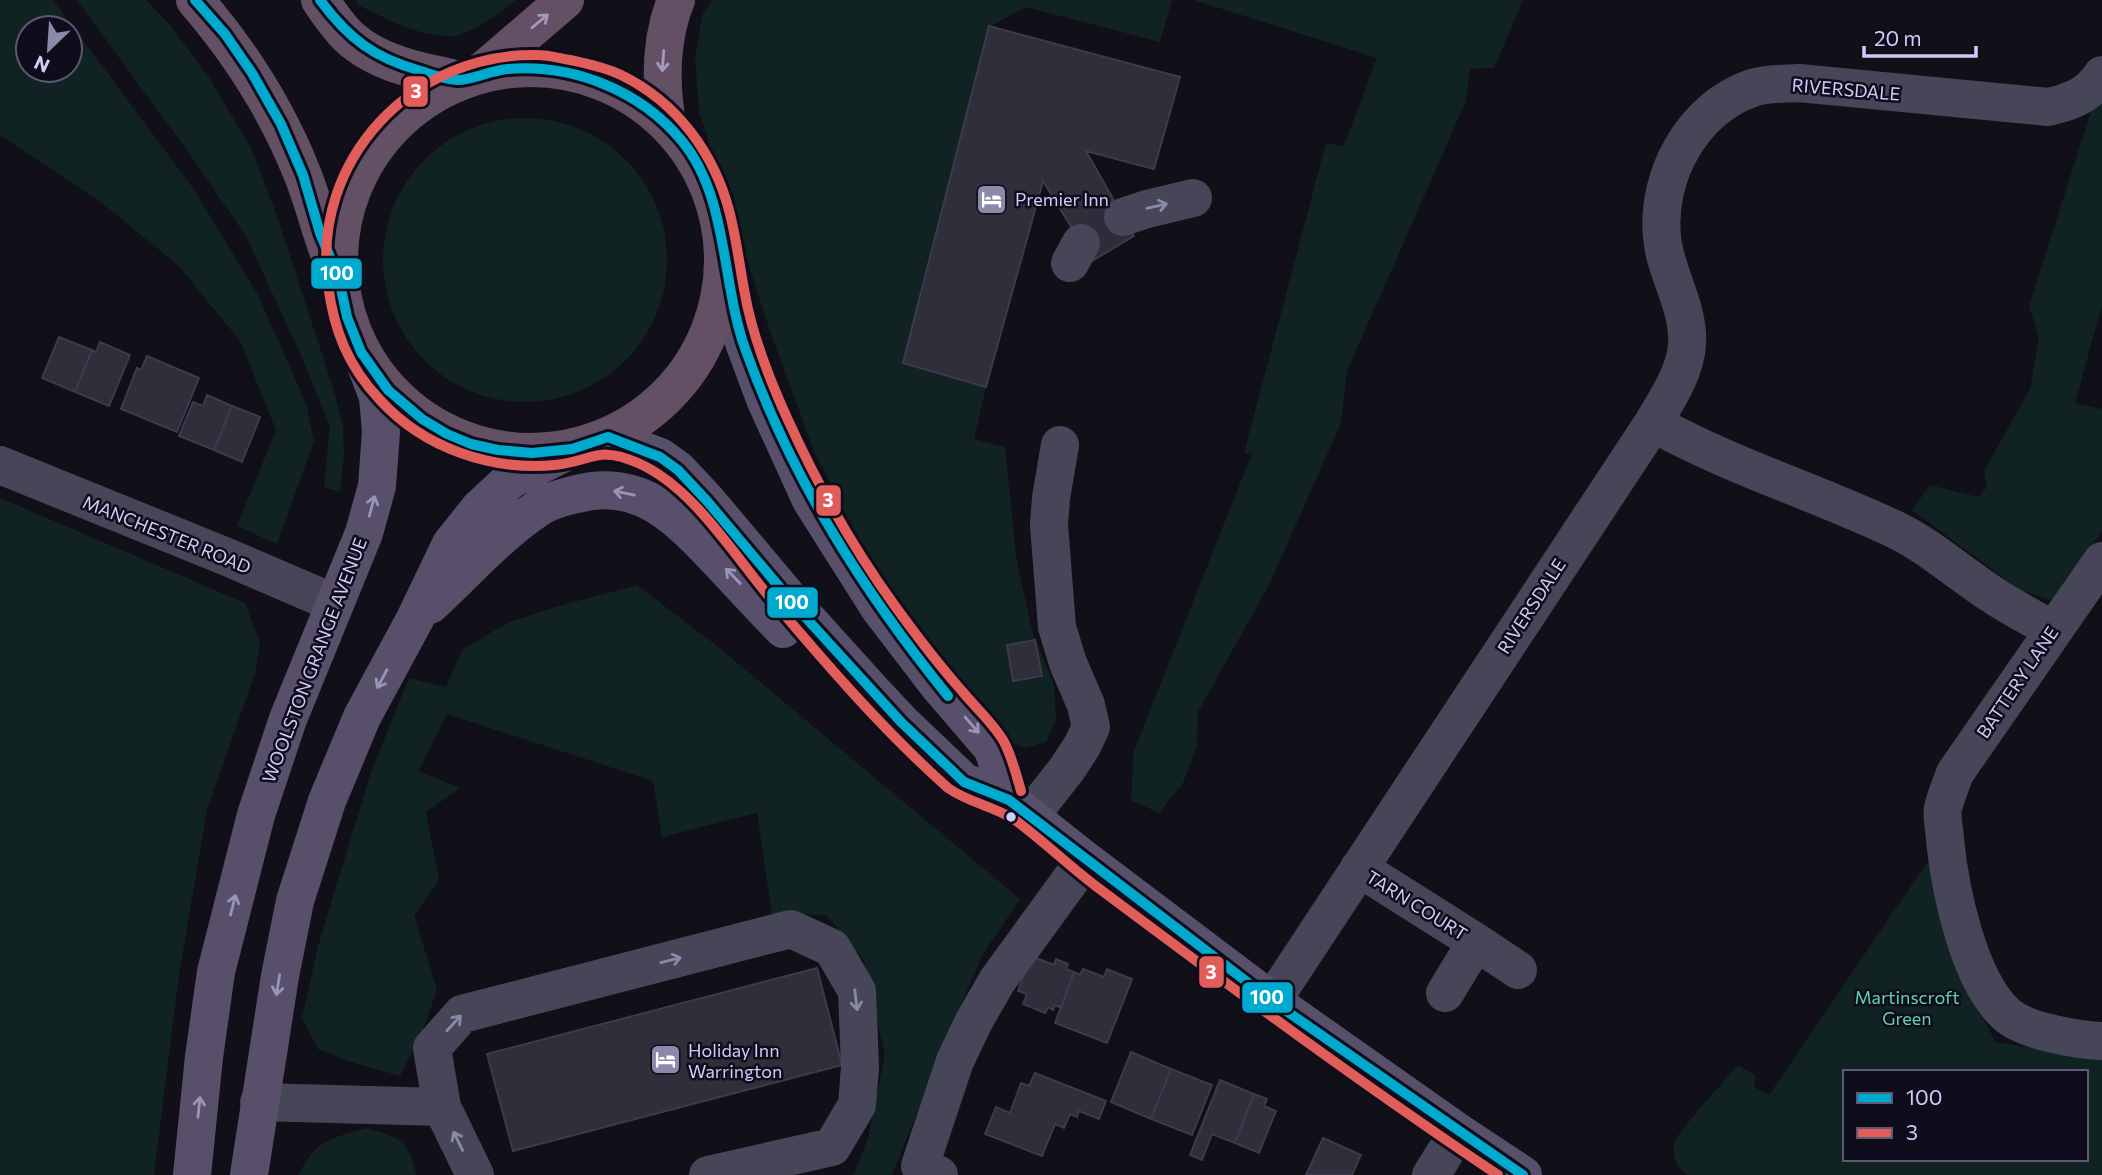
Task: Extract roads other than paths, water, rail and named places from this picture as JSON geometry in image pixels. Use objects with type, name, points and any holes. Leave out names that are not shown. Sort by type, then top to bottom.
[{"type":"highway","points":[[195,0],[225,34],[252,73],[281,124],[303,175],[320,233],[339,279]]},
{"type":"highway","points":[[320,0],[351,39],[390,62],[413,69],[470,77],[544,68],[609,84],[638,101],[667,124],[685,145],[702,172],[714,201],[723,252],[721,289],[715,317],[694,364],[678,385],[639,420],[608,437],[572,449],[532,453],[471,444],[447,434],[422,419],[388,390],[361,352],[346,317],[339,279],[338,251],[348,198],[374,147],[410,110],[431,95],[470,77],[565,0]]},
{"type":"highway","points":[[667,124],[662,94],[662,64],[666,35],[677,0]]},
{"type":"main road","points":[[723,252],[736,321],[765,399],[811,500],[880,609],[939,686],[993,749],[1020,808]]},
{"type":"main road","name":"WOOLSTON GRANGE AVENUE","points":[[192,1175],[204,1056],[219,961],[256,815],[288,719],[368,522],[377,486],[381,459],[378,397],[361,352]]},
{"type":"main road","points":[[608,437],[660,457],[678,470],[797,608],[901,722],[964,782],[1020,808],[1272,1000],[1523,1175]]},
{"type":"main road","points":[[249,1175],[259,1102],[295,901],[327,801],[362,717],[415,619],[451,544],[479,509],[510,480],[572,449]]},
{"type":"main road","points":[[415,619],[516,525],[540,507],[589,491],[611,490],[636,495],[661,506],[684,524],[791,638],[844,659]]},
{"type":"street","name":"RIVERSDALE","points":[[1272,1000],[1673,389],[1687,346],[1683,313],[1662,238],[1665,187],[1683,145],[1698,126],[1716,110],[1752,89],[1774,84],[1800,83],[2048,107],[2069,102],[2085,94],[2102,75]]},
{"type":"street","points":[[1123,217],[1193,198]]},
{"type":"street","points":[[1653,423],[1792,487],[1897,530],[1993,596],[2053,630]]},
{"type":"street","points":[[1020,808],[1075,757],[1091,727],[1086,705],[1068,663],[1057,627],[1049,525],[1060,445]]},
{"type":"street","name":"MANCHESTER ROAD","points":[[0,466],[228,557],[334,603]]},
{"type":"street","name":"BATTERY LANE","points":[[2102,561],[1955,772],[1942,810],[1948,870],[1963,931],[1983,986],[2007,1015],[2040,1030],[2080,1040],[2102,1041]]},
{"type":"street","points":[[939,1175],[920,1166],[956,1061],[997,981],[1085,860]]},
{"type":"street","name":"TARN COURT","points":[[1359,868],[1518,970]]},
{"type":"street","points":[[475,1175],[442,1107],[432,1048],[462,1014],[792,929],[832,948],[857,991],[860,1067],[857,1105],[832,1147],[708,1175]]},
{"type":"street","name":"TARN COURT","points":[[1445,993],[1476,942]]},
{"type":"street","points":[[259,1102],[442,1107]]},
{"type":"street","points":[[1431,1175],[1458,1132]]},
{"type":"tunnel","points":[[1081,243],[1123,217]]},
{"type":"place","name":"Premier Inn","points":[[992,199]]},
{"type":"place","name":"Holiday Inn Warrington","points":[[665,1060]]},
{"type":"park label","name":"Martinscroft Green","points":[[1907,1007]]}]
